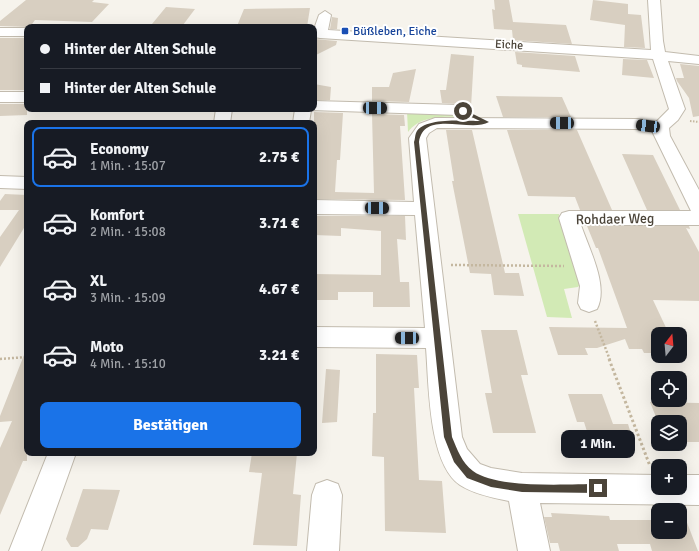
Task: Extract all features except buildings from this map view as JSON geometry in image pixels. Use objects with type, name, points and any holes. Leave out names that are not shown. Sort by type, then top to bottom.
[{"type":"street","points":[[654,0],[656,41],[659,55],[677,109],[672,117],[660,127],[637,124],[487,122],[435,123],[424,127],[418,133],[417,142],[448,437],[457,460],[470,474],[491,483],[522,488],[699,490]]},
{"type":"street","name":"Eiche","points":[[325,15],[317,33],[659,55],[699,60]]},
{"type":"street","points":[[0,32],[24,32]]},
{"type":"street","points":[[0,97],[24,97]]},
{"type":"street","points":[[317,106],[451,109],[463,111],[487,122]]},
{"type":"street","points":[[660,127],[662,136],[699,208]]},
{"type":"street","points":[[0,182],[24,183]]},
{"type":"street","points":[[317,207],[424,209]]},
{"type":"street","name":"Rohdaer Weg","points":[[589,303],[591,286],[569,218],[699,218]]},
{"type":"street","points":[[317,337],[438,338]]},
{"type":"street","points":[[25,551],[61,456]]},
{"type":"street","points":[[522,488],[534,551]]},
{"type":"street","points":[[323,551],[327,495]]},
{"type":"path","points":[[430,264],[584,267]]},
{"type":"path","points":[[589,303],[651,470]]},
{"type":"path","points":[[0,359],[24,357]]},
{"type":"green space","points":[[407,111],[461,113],[471,117],[437,117],[421,122],[408,132]]},
{"type":"green space","points":[[518,214],[559,214],[583,281],[578,287],[564,289],[572,318],[547,317]]},
{"type":"place","name":"Büßleben, Eiche","points":[[345,31]]},
{"type":"route","points":[[463,111],[487,122],[435,123],[424,127],[418,133],[417,142],[448,437],[457,460],[470,474],[491,483],[522,488],[598,488]]}]
